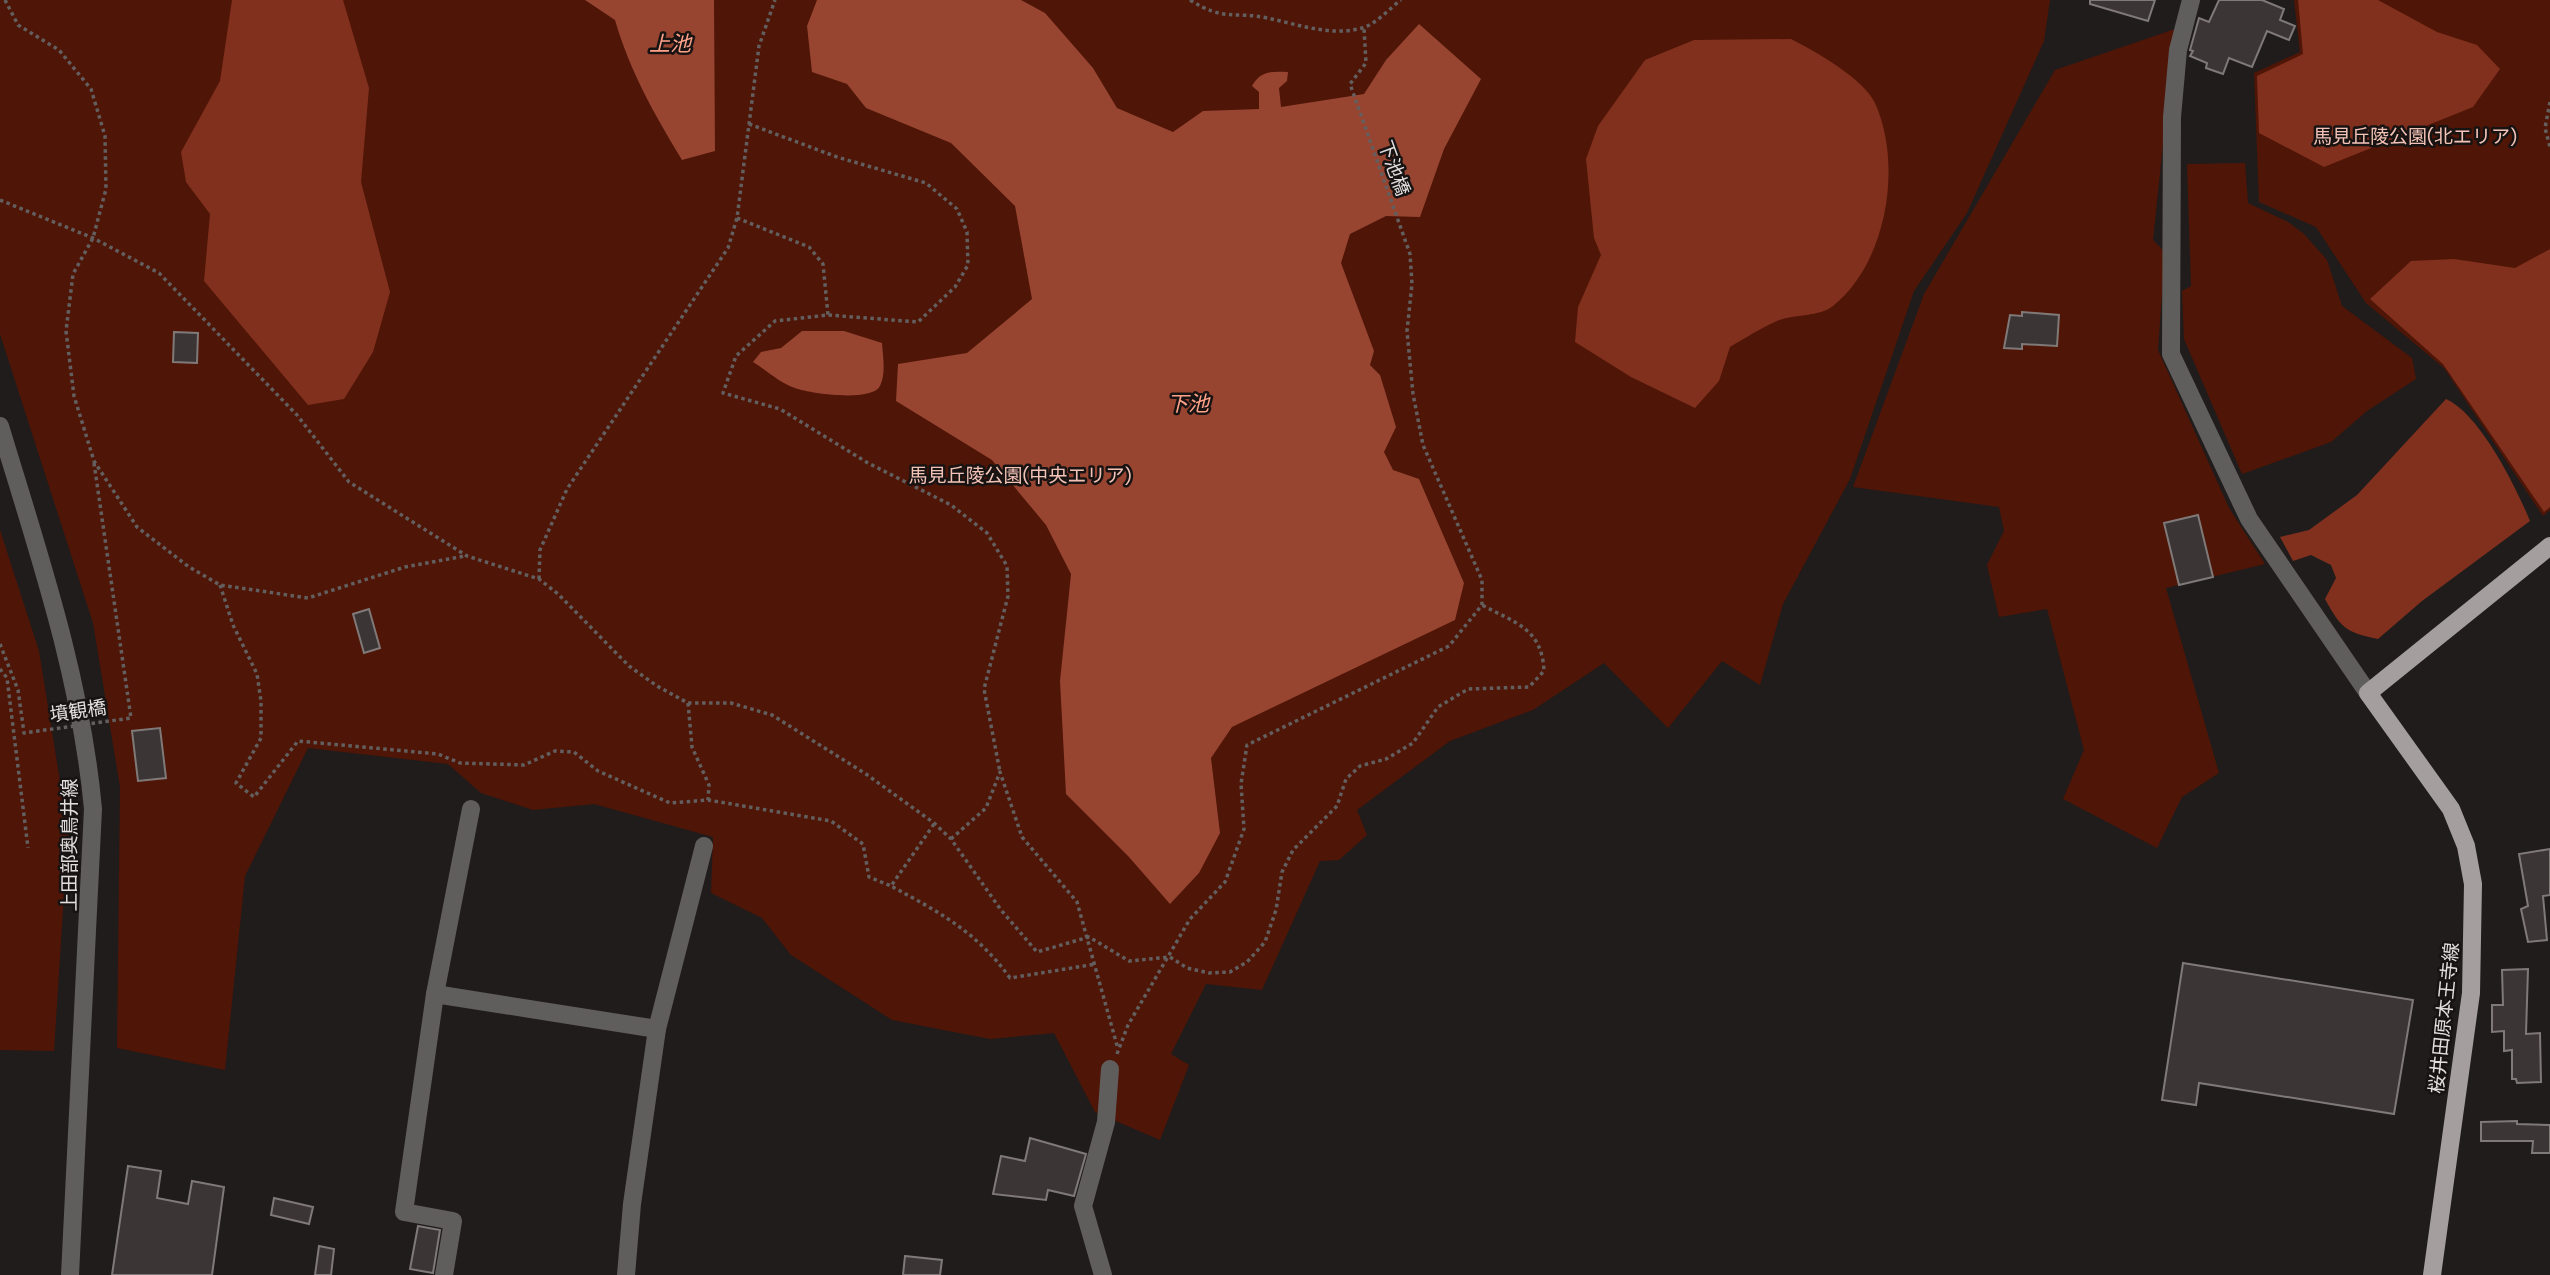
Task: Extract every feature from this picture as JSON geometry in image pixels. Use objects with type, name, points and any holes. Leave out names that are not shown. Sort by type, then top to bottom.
[{"type":"main road","points":[[2368,693],[2550,546]]},
{"type":"main road","name":"桜井田原本王寺線","points":[[2368,693],[2451,809],[2466,846],[2473,884],[2471,993],[2432,1275]]},
{"type":"street","points":[[2191,0],[2178,50],[2172,117],[2171,354],[2249,519],[2368,693]]},
{"type":"street","name":"上田部奥鳥井線","points":[[0,426],[64,636],[88,754],[93,809],[70,1275]]},
{"type":"street","points":[[444,1275],[453,1221],[404,1212],[435,994],[471,809]]},
{"type":"street","points":[[626,1275],[632,1204],[657,1029],[704,846]]},
{"type":"street","points":[[435,994],[657,1029]]},
{"type":"street","points":[[1103,1275],[1083,1206],[1106,1122],[1110,1069]]},
{"type":"path","points":[[5,0],[18,25],[60,50],[91,89],[105,136],[106,189],[93,239],[73,274],[66,331],[74,396],[94,461],[137,527],[189,567],[220,585],[308,598],[405,567],[467,556]]},
{"type":"path","points":[[539,579],[540,550],[567,489],[727,248],[737,218],[759,46],[775,0]]},
{"type":"path","points":[[1191,0],[1228,17],[1266,17],[1290,26],[1326,30],[1364,28],[1401,0]]},
{"type":"path","name":"下池橋","points":[[1364,28],[1366,63],[1350,84],[1410,254],[1412,284],[1408,331],[1413,394],[1423,445],[1482,580],[1482,604]]},
{"type":"path","points":[[2550,102],[2545,128],[2550,147]]},
{"type":"path","points":[[749,124],[837,157],[926,183],[957,209],[967,232],[968,265],[955,286],[918,322],[828,315],[775,321],[736,356],[723,393],[780,409],[868,463],[951,505],[987,533],[1007,566],[1008,597],[984,689],[1000,772],[1021,837],[1077,902],[1119,1050]]},
{"type":"path","points":[[0,200],[93,239],[159,273],[297,415],[349,482],[467,556],[539,579],[558,594],[629,666],[688,703],[731,703],[772,715],[866,774],[934,823],[951,839],[1000,910],[1037,952],[1089,937],[1129,961],[1170,957],[1187,968],[1209,974],[1230,972],[1247,962],[1265,942],[1276,911],[1282,872],[1293,850],[1337,806],[1346,779],[1360,766],[1385,759],[1413,743],[1438,707],[1468,689],[1530,687],[1544,671],[1543,653],[1531,631],[1482,604],[1449,646],[1247,745],[1241,784],[1244,829],[1224,882],[1190,919],[1170,957],[1128,1025],[1110,1069]]},
{"type":"path","points":[[737,218],[809,247],[823,264],[828,315]]},
{"type":"path","name":"墳観橋","points":[[0,644],[18,690],[24,733],[131,718],[94,461]]},
{"type":"path","points":[[220,585],[233,625],[257,674],[261,701],[261,738],[236,783],[254,797],[298,741],[438,754],[460,763],[524,765],[555,751],[574,752],[598,771],[670,803],[708,800],[831,821],[863,844],[869,877],[951,918],[994,956],[1010,978],[1096,964]]},
{"type":"path","points":[[0,669],[7,678],[27,848]]},
{"type":"path","points":[[688,703],[692,747],[709,785],[708,800]]},
{"type":"path","points":[[951,839],[986,808],[1000,772]]},
{"type":"path","points":[[891,886],[934,823]]},
{"type":"green space","name":"馬見丘陵公園(中央エリア)","points":[[0,0],[2050,0],[2044,41],[1967,213],[1914,291],[1850,479],[1783,604],[1760,685],[1722,661],[1668,728],[1604,663],[1533,710],[1450,741],[1357,810],[1367,835],[1339,860],[1320,861],[1262,990],[1206,984],[1171,1054],[1189,1065],[1160,1140],[1095,1112],[1054,1033],[990,1039],[892,1020],[791,955],[762,918],[711,893],[713,837],[594,804],[533,810],[481,793],[448,764],[308,748],[245,876],[225,1070],[117,1048],[120,787],[93,623],[0,334]]},
{"type":"green space","name":"馬見丘陵公園(北エリア)","points":[[2294,0],[2550,0],[2550,510],[2543,516],[2444,368],[2366,303],[2316,227],[2259,202],[2254,73],[2300,52]]},
{"type":"green space","points":[[2175,29],[2153,240],[2165,252],[2158,350],[2229,508],[2265,564],[2166,588],[2219,773],[2182,797],[2157,848],[2063,799],[2084,750],[2047,609],[1999,617],[1987,565],[2004,531],[1999,507],[1853,487],[1924,294],[2055,70]]},
{"type":"green space","points":[[2245,163],[2248,203],[2288,222],[2304,234],[2327,260],[2342,306],[2412,358],[2416,379],[2367,411],[2331,442],[2242,474],[2184,339],[2182,291],[2191,286],[2187,164]]},
{"type":"green space","points":[[0,530],[39,651],[68,831],[54,1051],[0,1050]]},
{"type":"shaded area","points":[[232,0],[343,0],[369,88],[361,182],[390,292],[373,352],[344,399],[308,405],[204,281],[210,214],[186,182],[181,152],[220,81]]},
{"type":"shaded area","points":[[2298,0],[2378,0],[2437,32],[2477,45],[2500,69],[2473,107],[2324,167],[2259,133],[2257,76],[2303,54]]},
{"type":"shaded area","points":[[1791,39],[1850,75],[1875,103],[1888,155],[1885,212],[1866,265],[1851,287],[1833,306],[1814,314],[1777,321],[1730,347],[1719,381],[1695,408],[1631,377],[1575,342],[1578,307],[1601,255],[1594,238],[1586,159],[1598,126],[1645,60],[1694,40]]},
{"type":"shaded area","points":[[2550,249],[2550,507],[2544,512],[2443,364],[2370,299],[2411,261],[2454,259],[2515,268]]},
{"type":"shaded area","points":[[2446,399],[2459,407],[2484,435],[2506,471],[2530,521],[2422,601],[2378,639],[2358,634],[2340,623],[2325,599],[2336,578],[2331,565],[2311,555],[2293,561],[2280,537],[2309,530],[2357,495]]},
{"type":"water","name":"上池","points":[[585,0],[714,0],[715,151],[682,160],[636,75],[615,20]]},
{"type":"water","name":"下池","points":[[817,0],[1021,0],[1045,13],[1093,68],[1117,108],[1173,132],[1203,111],[1259,109],[1259,92],[1252,86],[1259,77],[1272,72],[1288,72],[1287,81],[1279,88],[1281,107],[1364,94],[1386,60],[1419,24],[1481,79],[1444,149],[1420,217],[1386,216],[1350,234],[1341,263],[1374,351],[1370,365],[1380,375],[1396,427],[1384,452],[1393,470],[1419,479],[1464,583],[1455,620],[1232,727],[1211,758],[1220,833],[1199,873],[1170,904],[1129,857],[1066,794],[1060,681],[1071,574],[1046,525],[992,460],[896,401],[898,364],[967,353],[1032,299],[1015,206],[951,143],[866,108],[847,84],[812,72],[807,26]]},
{"type":"water","points":[[802,331],[844,331],[882,343],[884,371],[880,386],[875,391],[854,395],[803,390],[779,380],[753,362],[761,352],[781,348]]},
{"type":"building","points":[[2090,0],[2155,0],[2148,21],[2090,4]]},
{"type":"building","points":[[2219,0],[2262,0],[2284,9],[2280,20],[2295,26],[2289,40],[2267,31],[2252,67],[2229,58],[2223,74],[2206,68],[2207,63],[2190,56],[2193,51],[2190,50],[2199,18],[2209,22]]},
{"type":"building","points":[[2022,312],[2059,315],[2057,346],[2022,344],[2022,349],[2004,348],[2010,315],[2022,316]]},
{"type":"building","points":[[174,332],[198,333],[197,363],[173,362]]},
{"type":"building","points":[[2198,515],[2213,577],[2179,585],[2164,523]]},
{"type":"building","points":[[369,609],[380,648],[364,653],[353,614]]},
{"type":"building","points":[[160,728],[166,778],[138,781],[132,731]]},
{"type":"building","points":[[2550,849],[2550,895],[2543,896],[2547,940],[2528,942],[2521,909],[2528,906],[2519,854]]},
{"type":"building","points":[[2183,963],[2413,1000],[2394,1114],[2199,1083],[2196,1105],[2162,1100]]},
{"type":"building","points":[[2528,969],[2526,1034],[2540,1033],[2541,1082],[2517,1083],[2516,1079],[2512,1079],[2512,1050],[2504,1051],[2504,1031],[2492,1032],[2492,1005],[2503,1005],[2502,970]]},
{"type":"building","points":[[2517,1121],[2517,1124],[2550,1125],[2550,1153],[2532,1153],[2533,1141],[2481,1141],[2481,1122]]},
{"type":"building","points":[[1030,1138],[1086,1154],[1074,1196],[1048,1190],[1046,1200],[993,1194],[1001,1156],[1025,1161]]},
{"type":"building","points":[[128,1166],[161,1171],[157,1198],[188,1204],[192,1181],[224,1187],[212,1275],[112,1275]]},
{"type":"building","points":[[274,1198],[313,1207],[309,1224],[271,1215]]},
{"type":"building","points":[[418,1226],[440,1230],[433,1273],[410,1269]]},
{"type":"building","points":[[319,1246],[334,1249],[331,1275],[315,1275]]},
{"type":"building","points":[[905,1256],[942,1260],[940,1275],[903,1275]]}]
